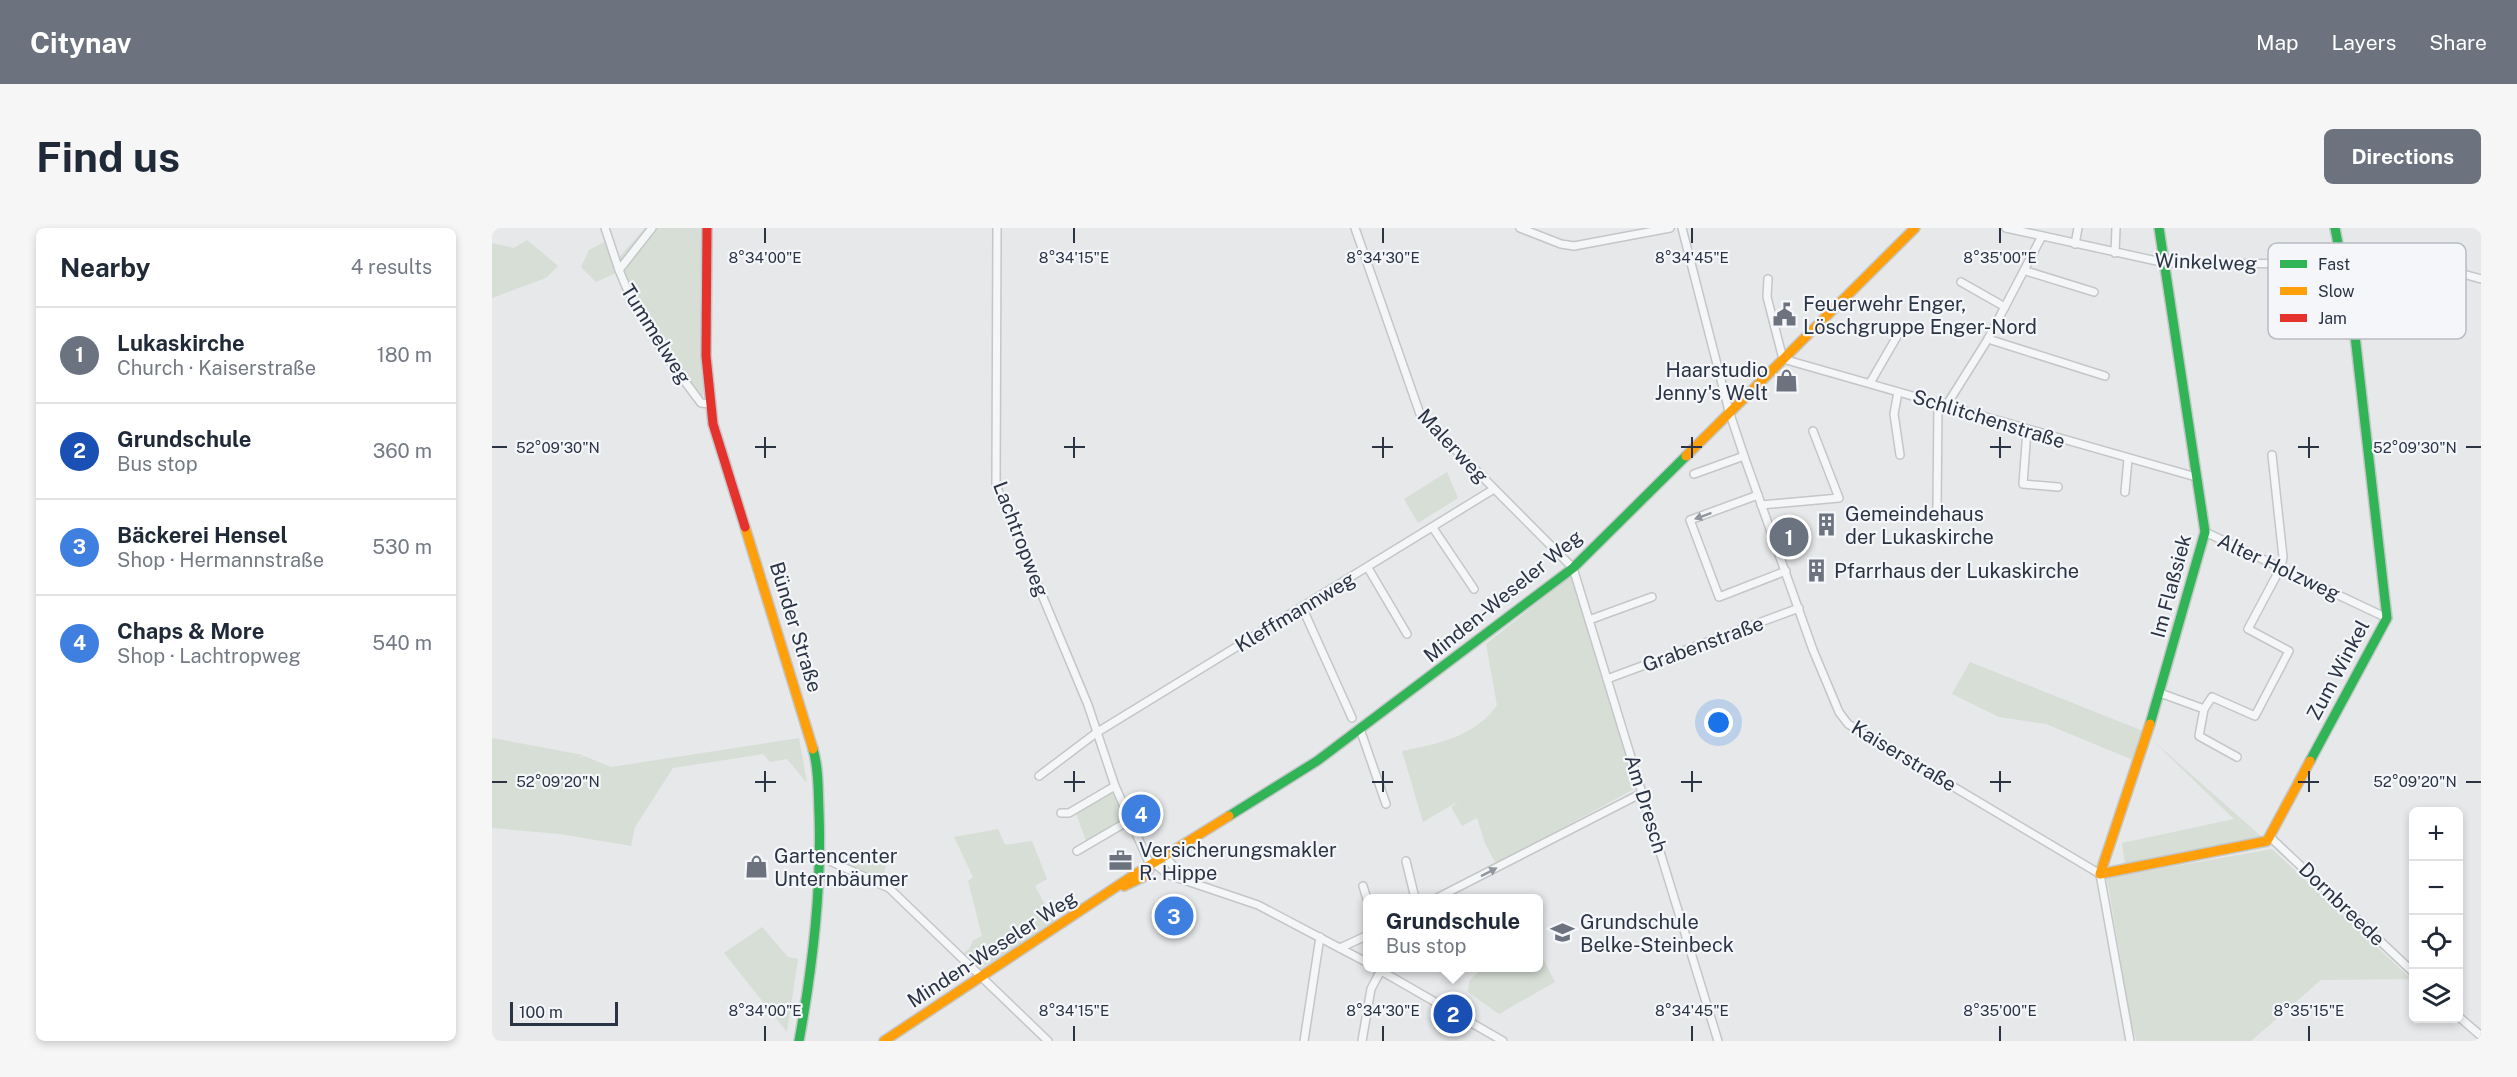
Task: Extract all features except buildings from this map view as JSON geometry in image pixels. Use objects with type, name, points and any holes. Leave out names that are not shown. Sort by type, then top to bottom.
[{"type":"street","points":[[605,228],[619,270]]},
{"type":"street","name":"Tummelweg","points":[[652,228],[619,270],[629,296],[648,328],[701,403],[710,404]]},
{"type":"street","name":"Bünder Straße","points":[[707,228],[706,356],[710,404],[716,433],[815,756],[820,803],[819,856],[810,984],[799,1041]]},
{"type":"street","name":"Lachtropweg","points":[[997,228],[996,485],[1088,705],[1095,733],[1115,786],[1153,866]]},
{"type":"street","name":"Malerweg","points":[[1355,228],[1414,404],[1445,442],[1573,568]]},
{"type":"street","points":[[1520,228],[1561,244],[1583,246],[1670,228]]},
{"type":"street","name":"Kaiserstraße","points":[[1682,228],[1729,411],[1799,608],[1844,720],[2100,874]]},
{"type":"street","name":"Minden-Weseler Weg","points":[[884,1041],[1119,888],[1143,877],[1153,866],[1317,761],[1573,568],[1915,228]]},
{"type":"street","name":"Winkelweg","points":[[2006,228],[2166,263],[2268,264]]},
{"type":"street","points":[[2075,244],[2078,228]]},
{"type":"street","points":[[2115,253],[2116,228]]},
{"type":"street","name":"Im Flaßsiek","points":[[2100,874],[2160,693],[2205,532],[2159,228]]},
{"type":"street","name":"Zum Winkel","points":[[2335,228],[2338,243]]},
{"type":"street","points":[[1946,406],[1988,339],[2026,271],[2042,236]]},
{"type":"street","points":[[2026,271],[2094,292]]},
{"type":"street","name":"Winkelweg","points":[[2466,275],[2481,279]]},
{"type":"street","points":[[1768,279],[1767,297],[1783,358]]},
{"type":"street","points":[[1961,282],[2005,307]]},
{"type":"street","points":[[1870,383],[1899,333]]},
{"type":"street","points":[[1988,339],[2105,376]]},
{"type":"street","name":"Zum Winkel","points":[[2270,837],[2386,618],[2355,339]]},
{"type":"street","name":"Schlitchenstraße","points":[[1783,358],[2196,477]]},
{"type":"street","points":[[1898,392],[1894,414],[1900,455]]},
{"type":"street","points":[[1937,508],[1938,404]]},
{"type":"street","points":[[2027,430],[2023,484],[2058,487]]},
{"type":"street","points":[[1761,505],[1839,498],[1813,431]]},
{"type":"street","points":[[2237,757],[2199,736],[2204,709],[2212,697],[2255,716],[2289,651],[2248,629],[2281,567],[2283,557],[2272,455]]},
{"type":"street","points":[[1694,474],[1744,456]]},
{"type":"street","points":[[2125,492],[2128,459]]},
{"type":"street","name":"Kleffmannweg","points":[[1095,733],[1494,489]]},
{"type":"street","points":[[1758,495],[1690,520],[1719,597],[1786,571]]},
{"type":"street","points":[[1433,528],[1474,589]]},
{"type":"street","name":"Alter Holzweg","points":[[2205,532],[2386,618]]},
{"type":"street","points":[[1368,568],[1407,634]]},
{"type":"street","name":"Am Dresch","points":[[1573,568],[1718,1041]]},
{"type":"street","points":[[1589,620],[1652,597]]},
{"type":"street","points":[[1302,607],[1352,718]]},
{"type":"street","name":"Grabenstraße","points":[[1607,679],[1799,608]]},
{"type":"street","points":[[2160,693],[2204,709]]},
{"type":"street","points":[[1360,729],[1386,804]]},
{"type":"street","points":[[1039,776],[1095,733]]},
{"type":"street","points":[[1061,813],[1069,813],[1115,786]]},
{"type":"street","points":[[1445,894],[1642,793]]},
{"type":"street","points":[[1077,851],[1130,820]]},
{"type":"street","points":[[2130,1041],[2100,874],[2260,844],[2270,837]]},
{"type":"street","name":"Dornbreede","points":[[2270,837],[2410,969]]},
{"type":"street","points":[[819,856],[888,888],[1048,1041]]},
{"type":"street","points":[[1166,858],[1185,881]]},
{"type":"street","points":[[1406,861],[1414,894]]},
{"type":"street","points":[[1153,866],[1185,881],[1240,898],[1363,960]]},
{"type":"street","points":[[1363,886],[1366,894]]},
{"type":"street","points":[[1340,948],[1363,936]]},
{"type":"street","points":[[1304,1041],[1320,937]]},
{"type":"street","points":[[1362,1041],[1371,989],[1377,972]]},
{"type":"street","points":[[1383,972],[1503,1041]]},
{"type":"street","points":[[2463,1020],[2481,1036]]},
{"type":"shaded area","points":[[645,228],[703,228],[700,299],[704,390],[702,401],[653,341],[633,309],[616,273],[596,282],[581,267],[589,250],[606,241],[613,264]]},
{"type":"shaded area","points":[[527,240],[558,266],[546,278],[492,298],[492,243],[514,248]]},
{"type":"shaded area","points":[[1447,472],[1458,498],[1418,523],[1404,499]]},
{"type":"shaded area","points":[[1572,575],[1636,788],[1496,864],[1485,843],[1477,818],[1462,826],[1451,807],[1460,800],[1423,822],[1402,751],[1442,742],[1467,732],[1488,716],[1497,705],[1486,644]]},
{"type":"shaded area","points":[[1970,662],[2143,731],[2133,760],[2046,724],[1999,717],[1952,694]]},
{"type":"shaded area","points":[[492,738],[583,755],[578,759],[584,756],[611,767],[799,738],[807,783],[787,759],[770,762],[763,754],[673,768],[635,827],[631,846],[560,834],[492,828]]},
{"type":"shaded area","points":[[2150,738],[2263,838],[2125,865],[2122,843],[2234,819]]},
{"type":"shaded area","points":[[1113,792],[1124,817],[1086,841],[1076,813]]},
{"type":"shaded area","points":[[998,829],[1005,845],[1032,841],[1047,879],[1035,886],[1055,924],[980,969],[963,954],[970,948],[973,940],[982,936],[968,881],[973,877],[954,837]]},
{"type":"shaded area","points":[[2272,849],[2409,979],[2321,980],[2251,1041],[2137,1041],[2132,1028],[2107,878]]},
{"type":"shaded area","points":[[825,850],[838,854],[885,850],[886,866],[882,881],[830,858]]},
{"type":"shaded area","points":[[762,927],[788,957],[798,959],[787,1032],[724,953]]},
{"type":"shaded area","points":[[1543,959],[1555,982],[1499,1014],[1468,992],[1469,981],[1478,972],[1543,972]]},
{"type":"traffic: fast","points":[[2150,724],[2205,532],[2159,228]]},
{"type":"traffic: fast","points":[[2335,228],[2338,243]]},
{"type":"traffic: fast","points":[[2310,761],[2387,618],[2355,339]]},
{"type":"traffic: fast","points":[[1229,816],[1317,761],[1573,568],[1686,456]]},
{"type":"traffic: fast","points":[[799,1041],[818,898],[820,841],[818,780],[813,749]]},
{"type":"traffic: slow","points":[[1686,456],[1915,228]]},
{"type":"traffic: slow","points":[[745,527],[813,749]]},
{"type":"traffic: slow","points":[[2150,724],[2100,874],[2267,841],[2310,761]]},
{"type":"traffic: slow","points":[[884,1041],[1134,875],[1229,816]]},
{"type":"traffic: slow","points":[[1124,886],[1143,877],[1149,869]]},
{"type":"traffic: jam","points":[[707,228],[706,356],[713,424],[745,527]]},
{"type":"place","name":"Feuerwehr Enger, Löschgruppe Enger-Nord","points":[[1785,315]]},
{"type":"place","name":"Haarstudio Jenny's Welt","points":[[1786,381]]},
{"type":"place","name":"Gemeindehaus der Lukaskirche","points":[[1827,525]]},
{"type":"place","name":"Lukaskirche","points":[[1789,537]]},
{"type":"place","name":"Pfarrhaus der Lukaskirche","points":[[1816,571]]},
{"type":"place","name":"Chaps & More","points":[[1141,814]]},
{"type":"place","name":"Versicherungsmakler R. Hippe","points":[[1121,861]]},
{"type":"place","name":"Gartencenter Unternbäumer","points":[[756,867]]},
{"type":"place","name":"Bäckerei Hensel","points":[[1174,916]]},
{"type":"place","name":"Grundschule Belke-Steinbeck","points":[[1562,933]]},
{"type":"place","name":"Grundschule","points":[[1453,1014]]}]
